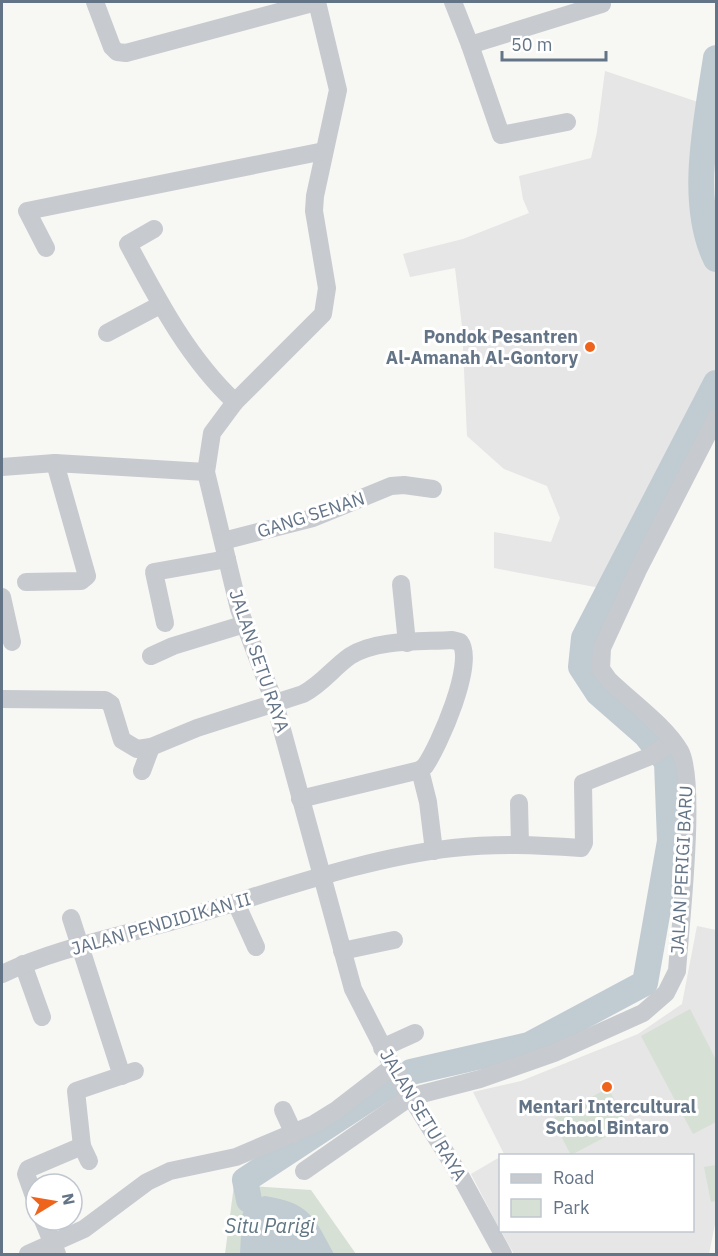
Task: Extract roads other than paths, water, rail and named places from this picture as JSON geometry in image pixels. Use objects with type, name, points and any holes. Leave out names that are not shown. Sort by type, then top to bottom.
[{"type":"street","points":[[95,2],[112,47],[117,52],[126,53],[317,2]]},
{"type":"street","name":"JALAN SETU RAYA","points":[[317,2],[338,90],[314,211],[327,295],[318,321],[235,402],[212,433],[206,472],[233,588],[244,624],[275,704],[353,989],[394,1070],[462,1179],[503,1254]]},
{"type":"street","points":[[453,2],[501,135],[567,122]]},
{"type":"street","points":[[470,45],[602,4]]},
{"type":"street","points":[[46,248],[27,211],[324,152]]},
{"type":"street","points":[[154,229],[128,244],[160,305],[208,377],[235,402]]},
{"type":"street","points":[[107,333],[160,305]]},
{"type":"street","name":"JALAN PERIGI BARU","points":[[408,1093],[480,1079],[554,1053],[643,1013],[666,993],[677,971],[688,781],[683,757],[608,679],[601,669],[600,660],[609,631],[638,570],[717,418]]},
{"type":"street","points":[[26,582],[81,581],[87,576],[55,463]]},
{"type":"street","points":[[2,467],[55,463],[206,472]]},
{"type":"street","name":"GANG SENAN","points":[[165,623],[154,572],[225,550],[391,486],[404,485],[433,489]]},
{"type":"street","points":[[400,584],[407,643]]},
{"type":"street","points":[[2,597],[12,642]]},
{"type":"street","points":[[151,656],[173,646],[244,624]]},
{"type":"street","points":[[2,699],[105,700],[111,704],[123,740],[137,749],[151,747],[196,728],[275,704],[318,686],[350,656],[363,651],[379,646],[407,643],[452,640],[460,642],[465,652],[448,724],[432,756],[420,771],[300,799]]},
{"type":"street","name":"JALAN PENDIDIKAN II","points":[[2,974],[23,964],[321,877],[434,851],[520,844],[583,847],[583,783],[651,756],[670,743]]},
{"type":"street","points":[[142,771],[151,747]]},
{"type":"street","points":[[420,771],[428,802],[434,851]]},
{"type":"street","points":[[519,803],[520,844]]},
{"type":"street","points":[[236,903],[256,947]]},
{"type":"street","points":[[25,1172],[86,1153],[76,1091],[129,1073],[71,918]]},
{"type":"street","points":[[342,951],[394,939]]},
{"type":"street","points":[[23,964],[42,1017]]},
{"type":"street","points":[[382,1048],[415,1033]]},
{"type":"street","points":[[28,1254],[55,1249],[147,1182],[170,1171],[237,1157],[294,1134],[335,1112],[394,1070]]},
{"type":"street","points":[[304,1171],[408,1093]]},
{"type":"street","points":[[283,1110],[294,1134]]},
{"type":"street","points":[[48,1232],[55,1249]]},
{"type":"water","name":"Situ Parigi","points":[[265,1196],[292,1203],[309,1214],[334,1254],[240,1254],[242,1215],[249,1200]]},
{"type":"waterway","points":[[716,58],[705,133],[701,186],[703,212],[716,259]]},
{"type":"waterway","points":[[411,1072],[529,1045],[645,983],[670,841],[667,762],[646,735],[598,693],[581,667],[584,638],[716,383]]},
{"type":"waterway","points":[[249,1200],[245,1180],[390,1085]]},
{"type":"place","name":"Pondok Pesantren Al-Amanah Al-Gontory","points":[[590,347]]},
{"type":"place","name":"Mentari Intercultural School Bintaro","points":[[607,1087]]}]
